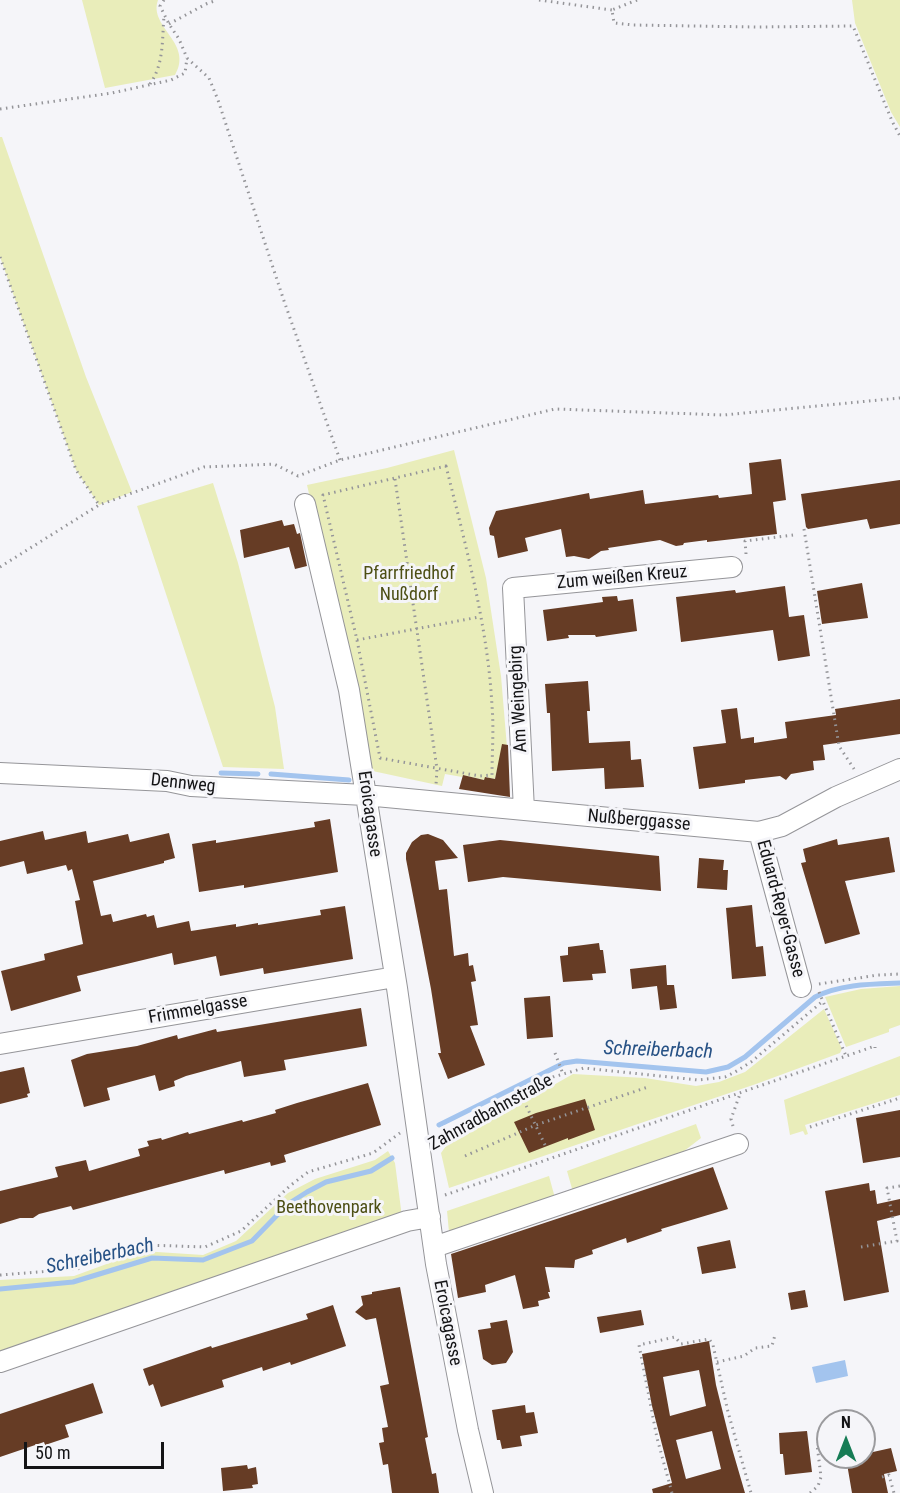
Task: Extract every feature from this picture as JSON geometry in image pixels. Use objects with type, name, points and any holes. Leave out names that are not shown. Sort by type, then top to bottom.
[{"type":"street","name":"Eroicagasse","points":[[306,504],[342,653],[362,762],[365,795],[395,977],[436,1264],[468,1430],[483,1493]]},
{"type":"street","name":"Zum weißen Kreuz","points":[[513,588],[732,567]]},
{"type":"street","name":"Am Weingebirg","points":[[513,588],[524,810]]},
{"type":"street","name":"Nußberggasse","points":[[365,795],[759,832],[782,826],[836,797],[900,769]]},
{"type":"street","name":"Dennweg","points":[[0,773],[167,781],[191,786],[365,795]]},
{"type":"street","name":"Eduard-Reyer-Gasse","points":[[759,832],[808,986]]},
{"type":"street","name":"Frimmelgasse","points":[[0,1044],[395,977]]},
{"type":"street","points":[[434,1247],[738,1144]]},
{"type":"street","points":[[0,1362],[407,1221],[429,1209]]},
{"type":"path","points":[[164,0],[160,6],[187,58],[209,78],[218,100],[283,298],[340,460]]},
{"type":"path","points":[[169,24],[217,0]]},
{"type":"path","points":[[539,0],[612,10],[637,0]]},
{"type":"path","points":[[612,10],[614,23],[633,25],[853,26],[891,121],[900,136]]},
{"type":"path","points":[[150,85],[158,73],[162,54],[164,14]]},
{"type":"path","points":[[0,109],[112,93],[171,80],[185,73],[187,58]]},
{"type":"path","points":[[0,257],[76,470],[99,505]]},
{"type":"path","points":[[0,567],[99,505],[204,467],[274,464],[298,476],[340,460],[555,409],[724,416],[900,398]]},
{"type":"path","points":[[323,495],[446,466],[467,552],[492,706],[492,775],[480,776],[380,758]]},
{"type":"path","points":[[395,479],[437,769],[434,801]]},
{"type":"path","points":[[804,529],[839,746],[854,770]]},
{"type":"path","points":[[732,567],[731,555],[747,554],[745,541],[793,535]]},
{"type":"path","points":[[357,640],[479,617]]},
{"type":"path","points":[[808,986],[878,975],[900,974]]},
{"type":"path","name":"Zahnradbahnstraße","points":[[420,1152],[562,1072],[584,1068],[698,1080],[725,1077],[751,1062],[823,1000],[846,1056]]},
{"type":"path","points":[[429,1209],[740,1094],[875,1046],[876,1048]]},
{"type":"path","points":[[555,1053],[562,1072]]},
{"type":"path","points":[[465,1156],[536,1125],[648,1087]]},
{"type":"path","points":[[738,1144],[731,1119],[740,1094]]},
{"type":"path","points":[[521,1095],[546,1147]]},
{"type":"path","points":[[810,1127],[900,1098]]},
{"type":"path","points":[[0,1275],[77,1269],[146,1245],[205,1247],[241,1231],[308,1172],[373,1154],[399,1133],[417,1128]]},
{"type":"path","points":[[861,1247],[897,1241],[887,1188],[900,1186]]},
{"type":"path","points":[[717,1362],[744,1356],[755,1348],[772,1346],[775,1335]]},
{"type":"path","points":[[672,1493],[657,1438],[639,1345],[675,1337],[681,1344],[709,1339],[713,1345],[728,1412],[751,1493]]},
{"type":"path","points":[[810,1493],[819,1486],[820,1469]]},
{"type":"path","points":[[882,1477],[889,1475],[894,1493]]},
{"type":"green space","points":[[82,0],[158,0],[159,19],[179,54],[179,64],[175,75],[105,88]]},
{"type":"green space","points":[[852,0],[900,0],[900,127],[891,112],[855,23]]},
{"type":"green space","points":[[0,137],[2,137],[86,377],[132,492],[99,505],[76,470],[0,257]]},
{"type":"green space","name":"Pfarrfriedhof Nußdorf","points":[[454,450],[486,578],[501,676],[509,771],[497,770],[495,779],[486,777],[484,780],[445,774],[442,786],[368,770],[340,629],[307,485],[387,468]]},
{"type":"green space","points":[[213,483],[238,563],[275,707],[284,769],[223,767],[137,506]]},
{"type":"green space","points":[[900,986],[900,1025],[889,1029],[889,1032],[846,1047],[825,997],[861,989]]},
{"type":"green space","points":[[824,1009],[842,1049],[840,1053],[756,1084],[449,1188],[441,1153],[446,1146],[573,1074],[645,1078],[696,1086],[719,1082],[745,1072]]},
{"type":"green space","points":[[900,1056],[900,1095],[805,1125],[808,1134],[805,1135],[803,1131],[790,1135],[784,1100]]},
{"type":"green space","points":[[696,1124],[701,1138],[675,1158],[573,1192],[567,1171]]},
{"type":"green space","name":"Beethovenpark","points":[[388,1151],[395,1163],[402,1217],[0,1355],[0,1280],[74,1276],[142,1251],[203,1255],[236,1241],[288,1193],[315,1179],[375,1160]]},
{"type":"green space","points":[[549,1176],[555,1198],[449,1232],[447,1211]]},
{"type":"water","points":[[845,1360],[848,1376],[816,1383],[812,1367]]},
{"type":"building","points":[[781,459],[786,500],[773,502],[777,534],[707,542],[707,540],[676,546],[660,540],[608,548],[609,550],[601,551],[589,559],[566,557],[561,529],[525,538],[528,551],[498,558],[494,536],[490,535],[489,528],[496,511],[589,493],[590,499],[643,490],[645,504],[718,495],[719,498],[752,494],[749,463]]},
{"type":"building","points":[[900,480],[900,524],[870,529],[867,519],[808,529],[806,527],[801,494]]},
{"type":"building","points":[[282,520],[284,526],[294,524],[297,534],[300,533],[307,566],[295,569],[289,547],[244,558],[240,530]]},
{"type":"building","points":[[862,583],[868,618],[822,624],[817,591]]},
{"type":"building","points":[[785,586],[789,617],[804,615],[810,656],[778,661],[773,630],[681,642],[676,597],[735,590],[736,593]]},
{"type":"building","points":[[617,596],[618,601],[633,599],[637,631],[596,637],[595,635],[568,635],[569,638],[547,641],[543,610],[603,602],[602,597]]},
{"type":"building","points":[[588,681],[589,743],[630,741],[631,760],[641,759],[644,787],[605,789],[604,768],[552,771],[550,713],[547,713],[545,684]]},
{"type":"building","points":[[900,699],[900,734],[823,745],[825,760],[813,761],[814,770],[791,774],[786,780],[780,776],[699,789],[693,747],[726,743],[721,710],[737,708],[741,739],[754,737],[754,743],[787,738],[785,722],[836,715],[835,709]]},
{"type":"building","points":[[502,744],[508,745],[510,797],[459,789],[463,775],[484,780],[485,777],[495,779]]},
{"type":"building","points":[[330,819],[338,872],[244,888],[244,885],[199,892],[192,844],[216,840],[216,843],[315,827],[314,822]]},
{"type":"building","points":[[43,831],[45,840],[86,831],[88,843],[128,834],[130,842],[169,833],[175,858],[164,861],[164,863],[93,881],[101,916],[111,914],[113,922],[146,914],[147,917],[154,915],[157,928],[189,921],[191,931],[236,924],[236,927],[258,923],[258,925],[321,915],[320,910],[345,906],[353,959],[264,974],[263,968],[220,976],[216,956],[174,965],[172,953],[77,976],[81,991],[11,1011],[1,971],[45,960],[44,954],[83,944],[75,901],[80,900],[72,869],[68,871],[66,865],[27,874],[24,861],[0,867],[0,841]]},
{"type":"building","points":[[428,834],[443,840],[458,858],[435,861],[439,890],[447,889],[454,956],[468,953],[469,966],[473,965],[476,981],[471,982],[478,1025],[470,1026],[485,1065],[448,1079],[438,1053],[441,1053],[431,989],[406,859],[406,853],[412,842],[421,835]]},
{"type":"building","points":[[889,837],[895,872],[845,881],[860,934],[825,944],[801,863],[806,862],[803,849],[837,839],[838,845]]},
{"type":"building","points":[[500,840],[659,856],[661,891],[503,877],[468,882],[463,845]]},
{"type":"building","points":[[699,858],[724,860],[723,870],[728,870],[727,890],[697,888]]},
{"type":"building","points":[[752,905],[756,947],[763,946],[766,976],[732,979],[726,908]]},
{"type":"building","points":[[599,943],[600,950],[603,950],[606,973],[592,974],[593,980],[563,982],[560,956],[568,955],[568,947]]},
{"type":"building","points":[[666,965],[667,985],[674,985],[677,1008],[660,1010],[657,986],[632,989],[630,969]]},
{"type":"building","points":[[550,996],[553,1037],[527,1039],[524,998]]},
{"type":"building","points":[[361,1008],[367,1046],[284,1060],[286,1070],[244,1077],[241,1061],[186,1076],[174,1081],[175,1086],[159,1091],[155,1075],[107,1088],[110,1100],[84,1107],[71,1060],[87,1054],[137,1046],[177,1035],[178,1039],[216,1029],[217,1032]]},
{"type":"building","points":[[24,1067],[30,1093],[27,1094],[28,1097],[0,1104],[0,1072]]},
{"type":"building","points":[[368,1083],[381,1125],[284,1155],[286,1162],[271,1166],[270,1162],[225,1174],[224,1170],[73,1210],[71,1206],[39,1214],[33,1218],[20,1218],[0,1224],[0,1191],[58,1177],[55,1167],[86,1160],[89,1171],[140,1156],[138,1149],[149,1146],[147,1141],[161,1138],[162,1140],[242,1120],[243,1122],[276,1113],[275,1110],[297,1103]]},
{"type":"building","points":[[585,1099],[595,1130],[529,1153],[514,1122]]},
{"type":"building","points":[[900,1110],[900,1157],[863,1163],[856,1118]]},
{"type":"building","points":[[713,1167],[728,1209],[661,1229],[662,1231],[627,1243],[626,1238],[592,1250],[593,1254],[575,1260],[574,1268],[545,1267],[550,1298],[538,1301],[539,1306],[523,1309],[515,1275],[485,1285],[486,1292],[458,1298],[451,1254]]},
{"type":"building","points":[[869,1183],[870,1191],[875,1190],[877,1204],[900,1199],[900,1215],[877,1221],[889,1292],[844,1301],[825,1191]]},
{"type":"building","points":[[730,1240],[736,1268],[702,1274],[697,1247]]},
{"type":"building","points":[[400,1287],[428,1437],[425,1438],[432,1474],[436,1473],[439,1493],[392,1493],[388,1464],[383,1465],[379,1443],[384,1442],[382,1428],[388,1427],[380,1386],[389,1384],[376,1318],[366,1320],[355,1312],[363,1305],[361,1296]]},
{"type":"building","points":[[805,1290],[808,1307],[791,1310],[788,1293]]},
{"type":"building","points":[[333,1305],[346,1346],[291,1365],[290,1362],[263,1371],[262,1367],[222,1380],[224,1387],[161,1407],[153,1384],[149,1386],[143,1369],[211,1346],[212,1348],[308,1319],[306,1314]]},
{"type":"building","points":[[641,1310],[644,1325],[600,1333],[597,1317]]},
{"type":"building","points":[[507,1320],[513,1352],[506,1363],[492,1365],[483,1359],[478,1330],[491,1328],[490,1323]]},
{"type":"building","points":[[709,1341],[716,1385],[745,1493],[653,1493],[652,1489],[672,1483],[652,1406],[642,1354]],"holes":[[[699,1370],[706,1406],[670,1416],[663,1377]],[[712,1431],[721,1469],[686,1479],[676,1440]]]},
{"type":"building","points":[[93,1383],[103,1413],[65,1425],[69,1437],[45,1445],[44,1442],[0,1457],[0,1414]]},
{"type":"building","points":[[525,1405],[526,1413],[534,1412],[538,1433],[520,1436],[522,1446],[502,1449],[500,1440],[497,1440],[492,1410]]},
{"type":"building","points":[[807,1431],[812,1472],[785,1475],[783,1454],[780,1454],[779,1433]]},
{"type":"building","points":[[891,1448],[897,1471],[884,1474],[888,1493],[852,1493],[848,1469],[876,1469],[876,1451]]},
{"type":"building","points":[[247,1465],[248,1469],[256,1467],[258,1484],[252,1485],[253,1488],[223,1491],[221,1468]]},
{"type":"waterway","points":[[221,773],[258,774]]},
{"type":"waterway","points":[[271,774],[349,780]]},
{"type":"waterway","name":"Schreiberbach","points":[[439,1125],[564,1063],[577,1061],[706,1072],[728,1067],[745,1057],[815,997],[845,987],[900,983]]},
{"type":"waterway","name":"Schreiberbach","points":[[0,1289],[73,1282],[152,1258],[203,1260],[252,1241],[288,1204],[307,1192],[326,1182],[371,1171],[392,1158]]}]
